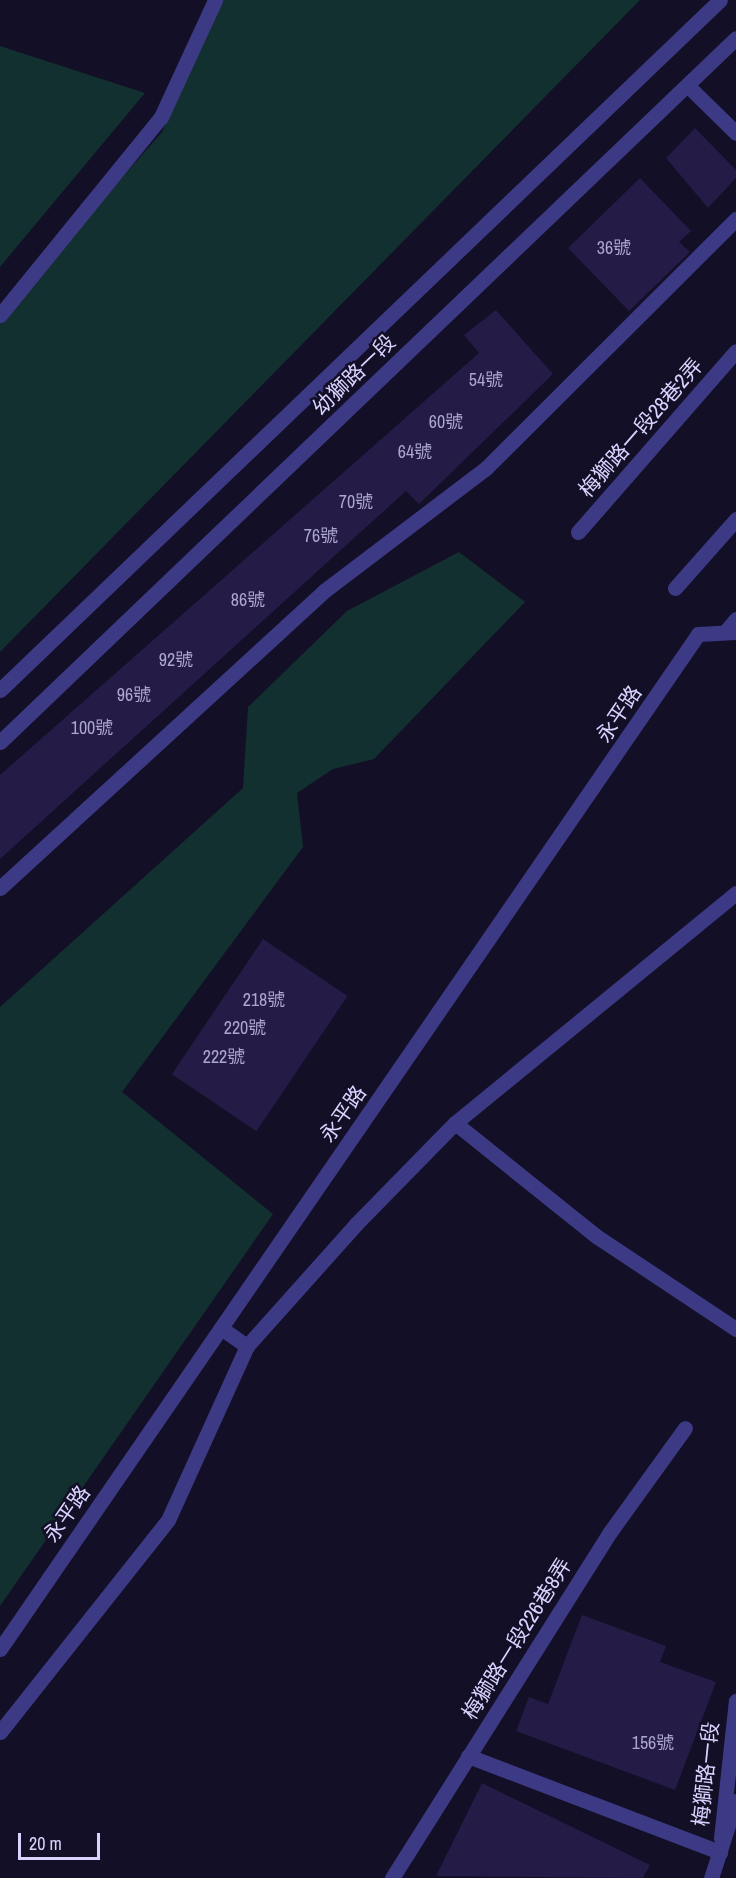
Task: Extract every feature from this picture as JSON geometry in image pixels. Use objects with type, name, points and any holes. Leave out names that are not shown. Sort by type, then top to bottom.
[{"type":"street","points":[[0,315],[161,117],[215,0]]},
{"type":"street","name":"幼獅路一段","points":[[0,690],[720,0]]},
{"type":"street","name":"幼獅路一段","points":[[0,742],[736,38]]},
{"type":"street","points":[[688,86],[736,133]]},
{"type":"street","points":[[0,888],[324,591],[486,468],[736,219]]},
{"type":"street","name":"梅獅路一段28巷2弄","points":[[578,532],[736,351]]},
{"type":"street","points":[[675,588],[736,519]]},
{"type":"street","points":[[730,632],[736,619]]},
{"type":"street","name":"永平路","points":[[0,1649],[698,634],[730,632]]},
{"type":"street","points":[[0,1732],[168,1520],[247,1346],[356,1224],[455,1123],[736,893]]},
{"type":"street","points":[[455,1123],[596,1236],[736,1329]]},
{"type":"street","points":[[221,1328],[247,1346]]},
{"type":"street","name":"梅獅路一段226巷8弄","points":[[392,1878],[610,1532],[685,1428]]},
{"type":"street","name":"梅獅路一段","points":[[720,1852],[736,1701]]},
{"type":"street","points":[[468,1756],[720,1852]]},
{"type":"street","name":"梅獅路一段","points":[[711,1878],[736,1801]]},
{"type":"green space","points":[[220,0],[640,0],[0,652],[0,317],[162,132]]},
{"type":"green space","points":[[0,46],[145,93],[0,267]]},
{"type":"green space","points":[[459,552],[525,602],[374,759],[333,769],[297,793],[303,847],[122,1092],[273,1214],[0,1606],[0,1007],[243,788],[248,707],[347,611]]},
{"type":"building","points":[[695,128],[736,170],[736,178],[708,208],[666,158]]},
{"type":"building","points":[[640,178],[691,231],[679,242],[690,252],[629,311],[568,248]]},
{"type":"building","points":[[496,310],[553,374],[419,504],[406,491],[0,859],[0,775],[479,353],[464,335]]},
{"type":"building","points":[[263,939],[348,996],[256,1131],[172,1074]]},
{"type":"building","points":[[582,1615],[666,1646],[660,1662],[716,1682],[675,1790],[516,1731],[529,1697],[548,1704]]},
{"type":"building","points":[[482,1783],[650,1865],[643,1878],[436,1876]]}]
